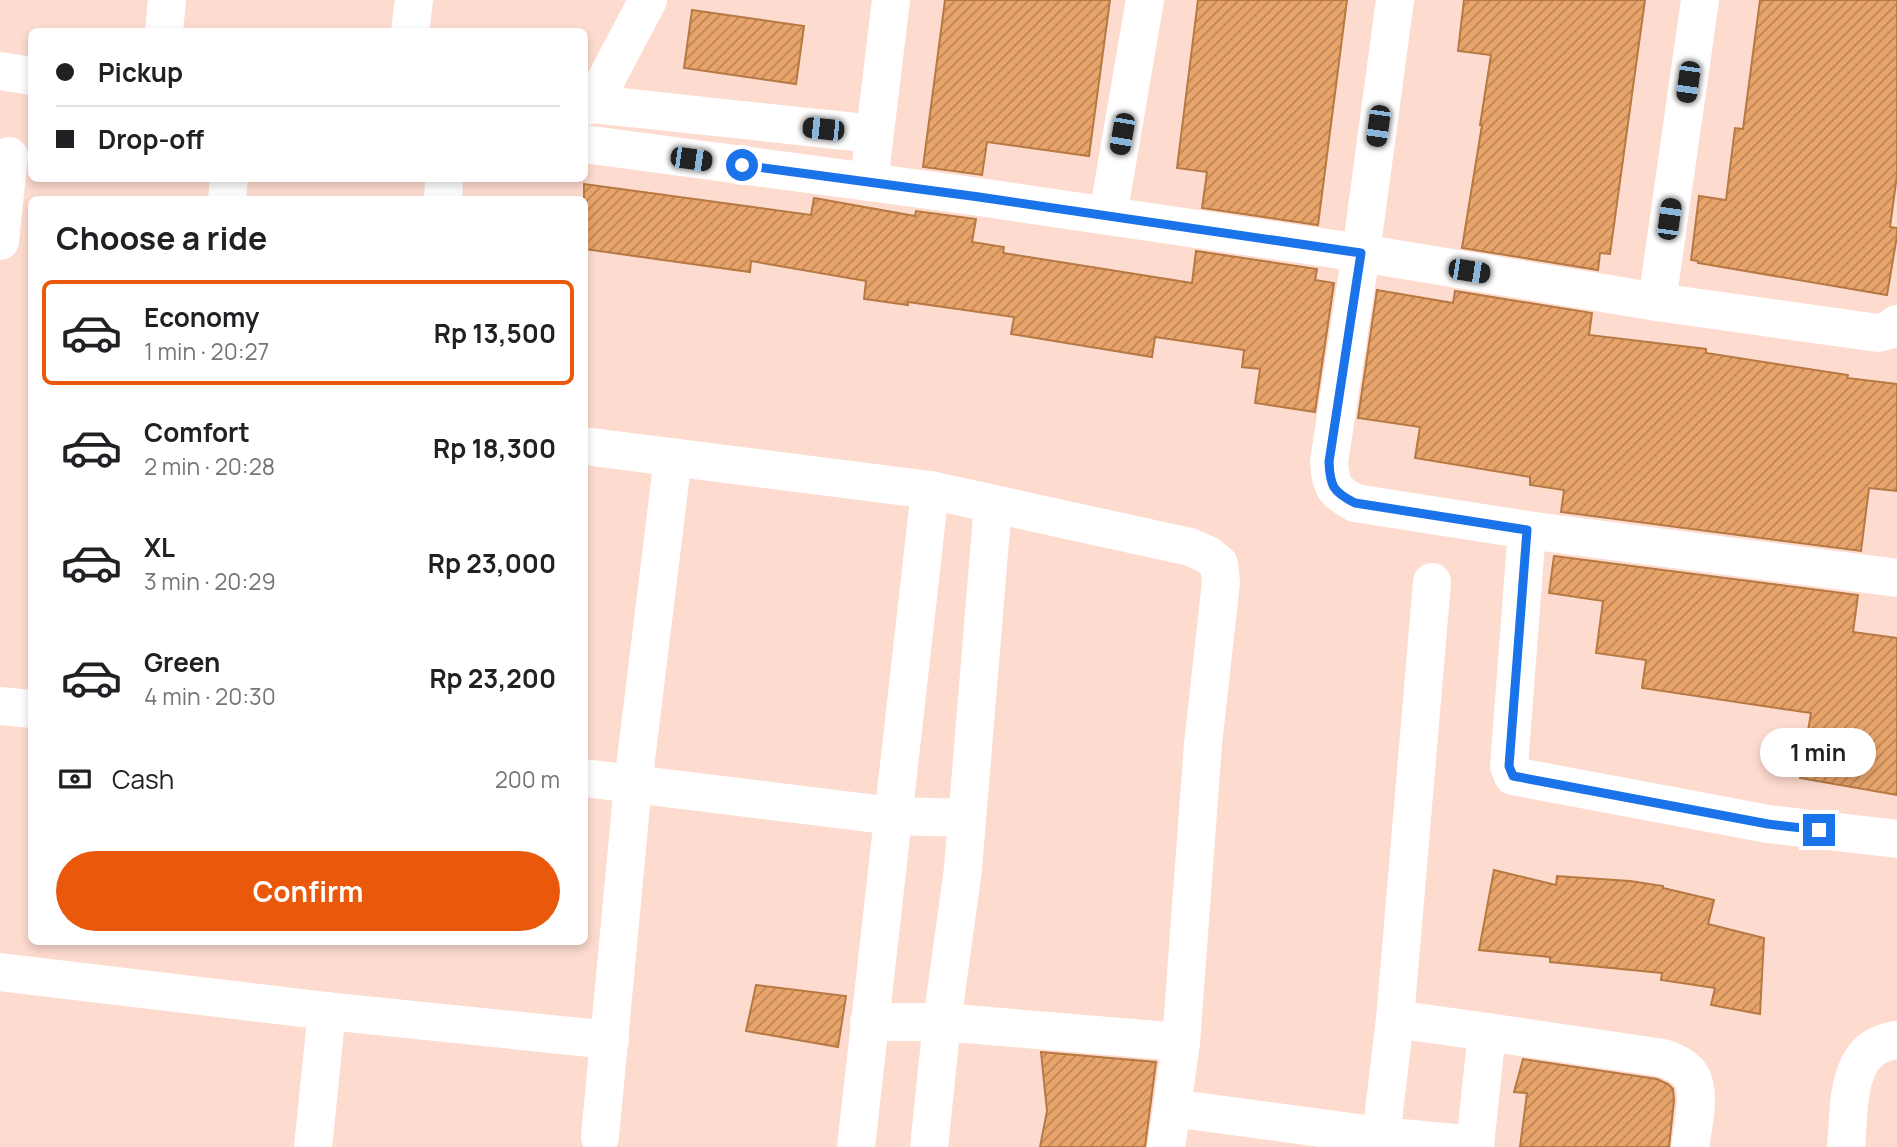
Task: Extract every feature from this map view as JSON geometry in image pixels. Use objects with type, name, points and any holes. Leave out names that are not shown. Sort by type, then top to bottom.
[{"type":"street","points":[[164,28],[167,0]]},
{"type":"street","points":[[410,28],[414,0]]},
{"type":"street","points":[[648,0],[589,106],[874,134]]},
{"type":"street","points":[[869,182],[891,0]]},
{"type":"street","points":[[1108,215],[1145,0]]},
{"type":"street","points":[[1395,0],[1361,253],[1329,462],[1333,488],[1355,503],[1527,530],[1897,578]]},
{"type":"street","points":[[1657,302],[1700,0]]},
{"type":"street","points":[[0,71],[28,75]]},
{"type":"street","points":[[588,145],[1108,215],[1657,302],[1878,333],[1897,324]]},
{"type":"street","points":[[0,241],[9,156]]},
{"type":"street","points":[[588,446],[930,489],[1190,547],[1208,555],[1219,564],[1221,582],[1203,744],[1181,1042],[1166,1147]]},
{"type":"street","points":[[600,1137],[633,784],[673,457]]},
{"type":"street","points":[[856,1147],[930,489]]},
{"type":"street","points":[[929,1147],[942,1022],[963,869],[993,504]]},
{"type":"street","points":[[1527,530],[1509,766],[1513,776],[1768,824],[1897,839]]},
{"type":"street","points":[[1381,1136],[1395,1019],[1432,582]]},
{"type":"street","points":[[0,706],[28,709]]},
{"type":"street","points":[[588,778],[893,816],[967,818]]},
{"type":"street","points":[[0,972],[327,1011],[610,1040]]},
{"type":"street","points":[[313,1147],[327,1011]]},
{"type":"street","points":[[1395,1019],[1663,1058],[1679,1064],[1691,1076],[1695,1093],[1690,1147]]},
{"type":"street","points":[[869,1021],[942,1022],[1181,1042]]},
{"type":"street","points":[[1172,1108],[1475,1146],[1487,1032]]},
{"type":"street","points":[[1846,1147],[1852,1081],[1863,1057],[1883,1042],[1897,1040]]},
{"type":"building","points":[[945,0],[1110,0],[1089,156],[987,142],[982,175],[923,167]]},
{"type":"building","points":[[1198,0],[1347,0],[1318,225],[1202,208],[1207,172],[1177,168]]},
{"type":"building","points":[[1464,0],[1645,0],[1610,254],[1600,253],[1598,270],[1462,248],[1491,55],[1458,51]]},
{"type":"building","points":[[1760,0],[1897,0],[1897,175],[1890,227],[1897,228],[1897,236],[1887,295],[1691,260],[1699,196],[1726,200],[1735,128],[1743,129]]},
{"type":"building","points":[[692,10],[804,26],[796,84],[684,68]]},
{"type":"building","points":[[584,184],[811,215],[814,198],[915,216],[916,211],[976,219],[972,242],[1004,247],[1003,253],[1192,283],[1196,251],[1317,269],[1315,280],[1334,283],[1315,412],[1255,403],[1260,369],[1242,367],[1244,350],[1155,337],[1152,357],[1011,334],[1014,317],[908,302],[908,305],[864,299],[866,281],[751,261],[750,272],[588,250],[588,196],[584,196]]},
{"type":"building","points":[[1377,290],[1453,303],[1455,291],[1592,313],[1589,335],[1706,349],[1706,353],[1897,384],[1897,491],[1869,488],[1861,551],[1561,512],[1564,490],[1530,485],[1530,477],[1415,458],[1420,427],[1358,418]]},
{"type":"building","points":[[1554,556],[1858,595],[1853,632],[1897,638],[1897,795],[1800,778],[1811,713],[1642,688],[1646,660],[1596,653],[1603,601],[1549,593]]},
{"type":"building","points":[[1494,870],[1556,885],[1557,876],[1630,881],[1663,886],[1714,900],[1708,924],[1764,938],[1760,1014],[1711,1005],[1715,988],[1661,980],[1662,973],[1550,962],[1550,957],[1479,950]]},
{"type":"building","points":[[756,985],[846,996],[838,1047],[746,1031]]},
{"type":"building","points":[[1041,1052],[1156,1062],[1145,1147],[1040,1147],[1047,1111]]},
{"type":"building","points":[[1523,1059],[1657,1079],[1668,1084],[1673,1089],[1674,1100],[1669,1147],[1520,1147],[1527,1093],[1514,1092]]},
{"type":"route","points":[[742,165],[1361,253],[1329,462],[1333,488],[1355,503],[1527,530],[1509,766],[1513,776],[1768,824],[1819,830]]}]
